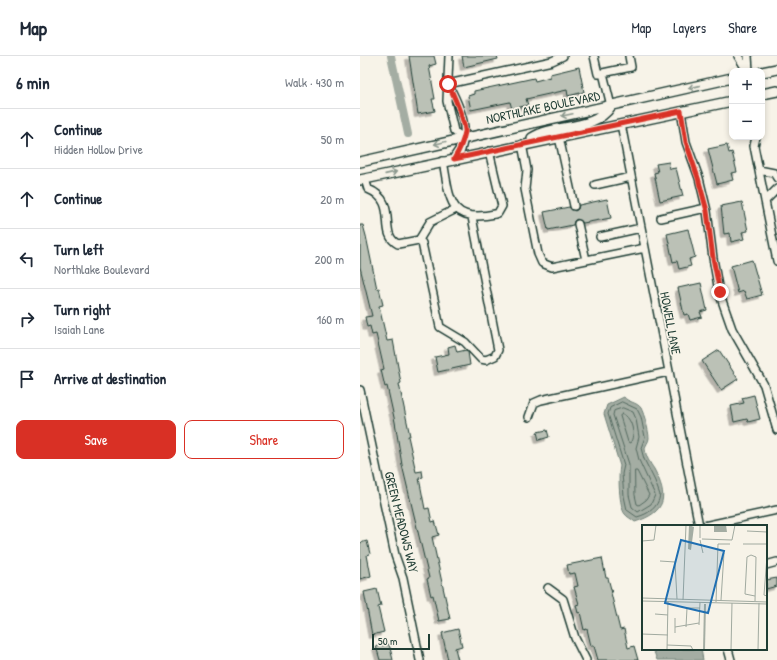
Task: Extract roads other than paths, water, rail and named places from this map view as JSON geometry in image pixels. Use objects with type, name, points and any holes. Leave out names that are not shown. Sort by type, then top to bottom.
[{"type":"main road","points":[[765,71],[777,68]]},
{"type":"main road","name":"NORTHLAKE BOULEVARD","points":[[360,162],[729,79]]},
{"type":"main road","points":[[765,93],[777,91]]},
{"type":"main road","points":[[363,179],[489,151],[729,102]]},
{"type":"main road","points":[[523,144],[534,136],[594,120],[607,112],[611,106]]},
{"type":"main road","points":[[454,159],[460,150],[463,138]]},
{"type":"street","points":[[448,84],[455,96],[465,131],[463,138],[454,131],[448,101],[448,84],[449,56]]},
{"type":"street","points":[[448,84],[552,61],[563,56]]},
{"type":"street","points":[[594,56],[598,74],[631,67],[629,56]]},
{"type":"street","points":[[738,56],[746,68]]},
{"type":"street","points":[[748,56],[748,68]]},
{"type":"street","points":[[603,73],[611,106]]},
{"type":"street","points":[[681,111],[686,142],[706,208],[713,258],[720,292],[732,329],[764,385],[777,430]]},
{"type":"street","name":"HOWELL LANE","points":[[621,124],[699,525]]},
{"type":"street","points":[[559,137],[574,206]]},
{"type":"street","points":[[755,140],[754,146],[758,170],[764,201],[774,235],[777,261]]},
{"type":"street","points":[[523,144],[527,170],[525,189],[538,254],[542,264],[552,267],[645,248]]},
{"type":"street","points":[[443,161],[452,203],[456,209],[463,215],[472,217],[495,214],[498,213],[502,206],[489,151]]},
{"type":"street","points":[[758,170],[774,174],[777,178]]},
{"type":"street","points":[[595,185],[631,177]]},
{"type":"street","points":[[363,179],[368,189],[379,195],[384,202],[390,235],[394,241],[398,244],[420,240]]},
{"type":"street","points":[[764,201],[777,189]]},
{"type":"street","points":[[661,218],[706,208]]},
{"type":"street","points":[[420,240],[430,222],[456,209]]},
{"type":"street","points":[[420,240],[423,246],[440,327],[471,346],[481,359],[491,358],[495,356],[498,350],[472,217]]},
{"type":"street","points":[[578,224],[586,260]]},
{"type":"street","points":[[600,237],[641,228]]},
{"type":"street","points":[[529,417],[534,402],[668,372]]},
{"type":"street","name":"GREEN MEADOWS WAY","points":[[360,390],[395,555],[403,578],[420,660]]},
{"type":"street","points":[[709,525],[777,510]]},
{"type":"street","points":[[767,565],[777,562]]},
{"type":"street","points":[[548,588],[564,599],[575,638],[586,660]]},
{"type":"street","points":[[728,650],[731,660]]},
{"type":"water","points":[[624,397],[641,408],[649,435],[645,448],[648,460],[659,479],[663,495],[659,508],[645,518],[635,522],[625,514],[621,505],[619,483],[620,466],[604,414],[607,405]]},
{"type":"water","points":[[653,650],[701,650],[703,660],[657,660]]},
{"type":"waterway","points":[[391,56],[408,134]]}]
